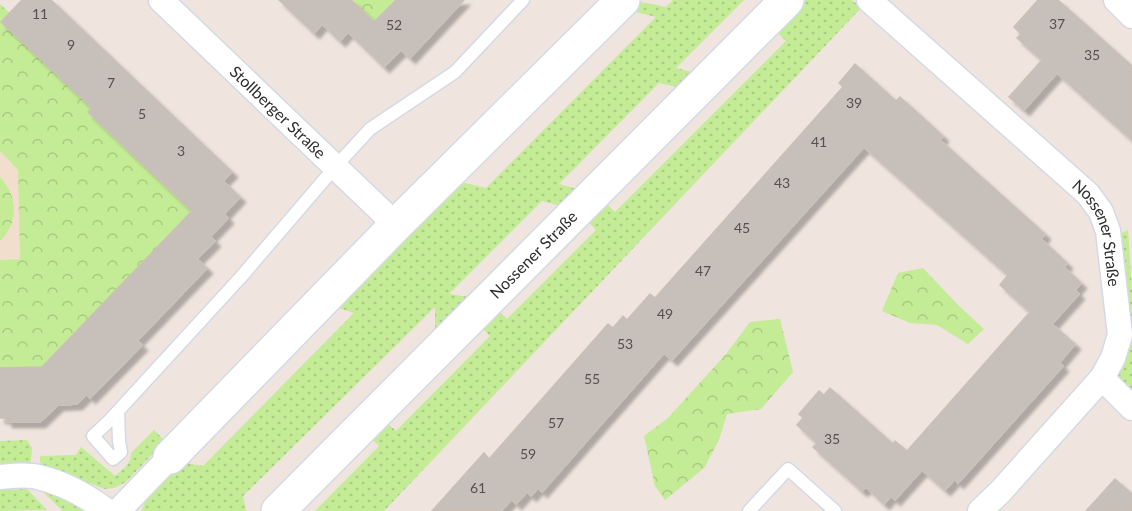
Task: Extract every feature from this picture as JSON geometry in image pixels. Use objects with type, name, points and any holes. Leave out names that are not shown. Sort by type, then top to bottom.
[{"type":"street","name":"Stollberger Straße","points":[[161,0],[396,225]]},
{"type":"street","points":[[118,511],[396,225],[623,0]]},
{"type":"street","name":"Nossener Straße","points":[[278,511],[787,0]]},
{"type":"street","name":"Nossener Straße","points":[[869,0],[1088,194],[1101,212],[1108,231],[1119,335],[1113,358],[1102,378],[1000,492],[980,511]]},
{"type":"street","points":[[1116,0],[1132,16]]},
{"type":"street","points":[[1102,378],[1132,408]]},
{"type":"street","points":[[0,477],[37,477],[58,483],[93,500],[107,511]]},
{"type":"lane","points":[[118,411],[241,278],[370,129],[455,72],[523,0]]},
{"type":"lane","points":[[749,511],[788,469],[835,511]]},
{"type":"shaded area","points":[[0,151],[18,170],[20,259],[0,260]]},
{"type":"green space","points":[[351,0],[395,0],[374,22]]},
{"type":"green space","points":[[673,0],[744,0],[676,68],[696,73],[681,88],[659,83],[559,184],[578,189],[561,206],[542,201],[449,294],[469,297],[435,333],[435,307],[243,496],[246,511],[142,511],[147,493],[180,462],[203,466],[354,313],[336,307],[461,182],[486,188],[656,17],[632,11],[641,2],[666,7]]},
{"type":"green space","points":[[803,0],[852,0],[861,8],[384,511],[315,511],[379,446],[368,435],[383,419],[396,431],[490,336],[479,325],[496,308],[507,319],[596,230],[585,218],[603,200],[615,212],[786,41],[774,29]]},
{"type":"green space","points":[[0,4],[10,13],[1,22],[92,108],[88,112],[196,207],[42,367],[0,368],[0,260],[20,259],[18,170],[0,151]]},
{"type":"green space","points":[[0,177],[10,192],[14,209],[11,226],[0,241]]},
{"type":"green space","points":[[1128,230],[1132,289],[1132,394],[1129,394],[1116,374],[1117,235]]},
{"type":"green space","points":[[923,268],[984,329],[968,344],[937,325],[910,323],[882,311],[898,273]]},
{"type":"green space","points":[[780,319],[793,372],[761,409],[727,414],[719,440],[704,468],[665,500],[655,486],[644,436],[668,418],[727,353],[750,322]]},
{"type":"green space","points":[[154,430],[165,441],[126,482],[114,488],[105,489],[41,468],[40,456],[76,455],[81,447],[115,476],[124,469],[131,453]]},
{"type":"green space","points":[[27,440],[32,448],[30,468],[0,467],[0,441]]},
{"type":"green space","points":[[27,489],[47,510],[0,511],[0,490]]},
{"type":"green space","points":[[42,491],[65,499],[85,511],[63,511]]},
{"type":"building","points":[[22,0],[51,0],[232,172],[223,181],[240,197],[224,214],[228,218],[210,237],[215,241],[197,259],[207,268],[137,341],[142,345],[90,398],[87,394],[77,404],[58,405],[40,422],[7,422],[6,418],[0,418],[0,368],[42,367],[192,211],[88,112],[92,108],[1,22]]},
{"type":"building","points":[[279,0],[351,0],[374,22],[396,0],[464,0],[410,58],[401,50],[384,67],[348,32],[340,41],[322,24],[314,33]]},
{"type":"building","points":[[1038,0],[1058,0],[1132,66],[1132,140],[1057,73],[1024,110],[1009,97],[1042,60],[1017,38],[1021,34],[1014,27]]},
{"type":"building","points":[[855,64],[896,101],[900,97],[943,136],[940,140],[1045,234],[1041,239],[1067,263],[1064,267],[1081,283],[1075,290],[1079,294],[1052,324],[1075,344],[1059,363],[1063,366],[958,483],[955,479],[945,490],[922,470],[895,500],[891,496],[884,504],[866,487],[862,491],[813,447],[817,443],[797,425],[803,418],[799,414],[819,391],[824,395],[830,388],[893,444],[895,441],[907,451],[1030,312],[1000,285],[1008,275],[864,147],[672,360],[664,353],[542,492],[538,488],[531,496],[527,492],[516,504],[512,499],[501,511],[432,511],[484,453],[489,459],[608,324],[613,328],[623,316],[627,320],[650,294],[655,298],[843,87],[839,83]]},
{"type":"building","points":[[1115,479],[1132,494],[1132,511],[1086,511]]}]
